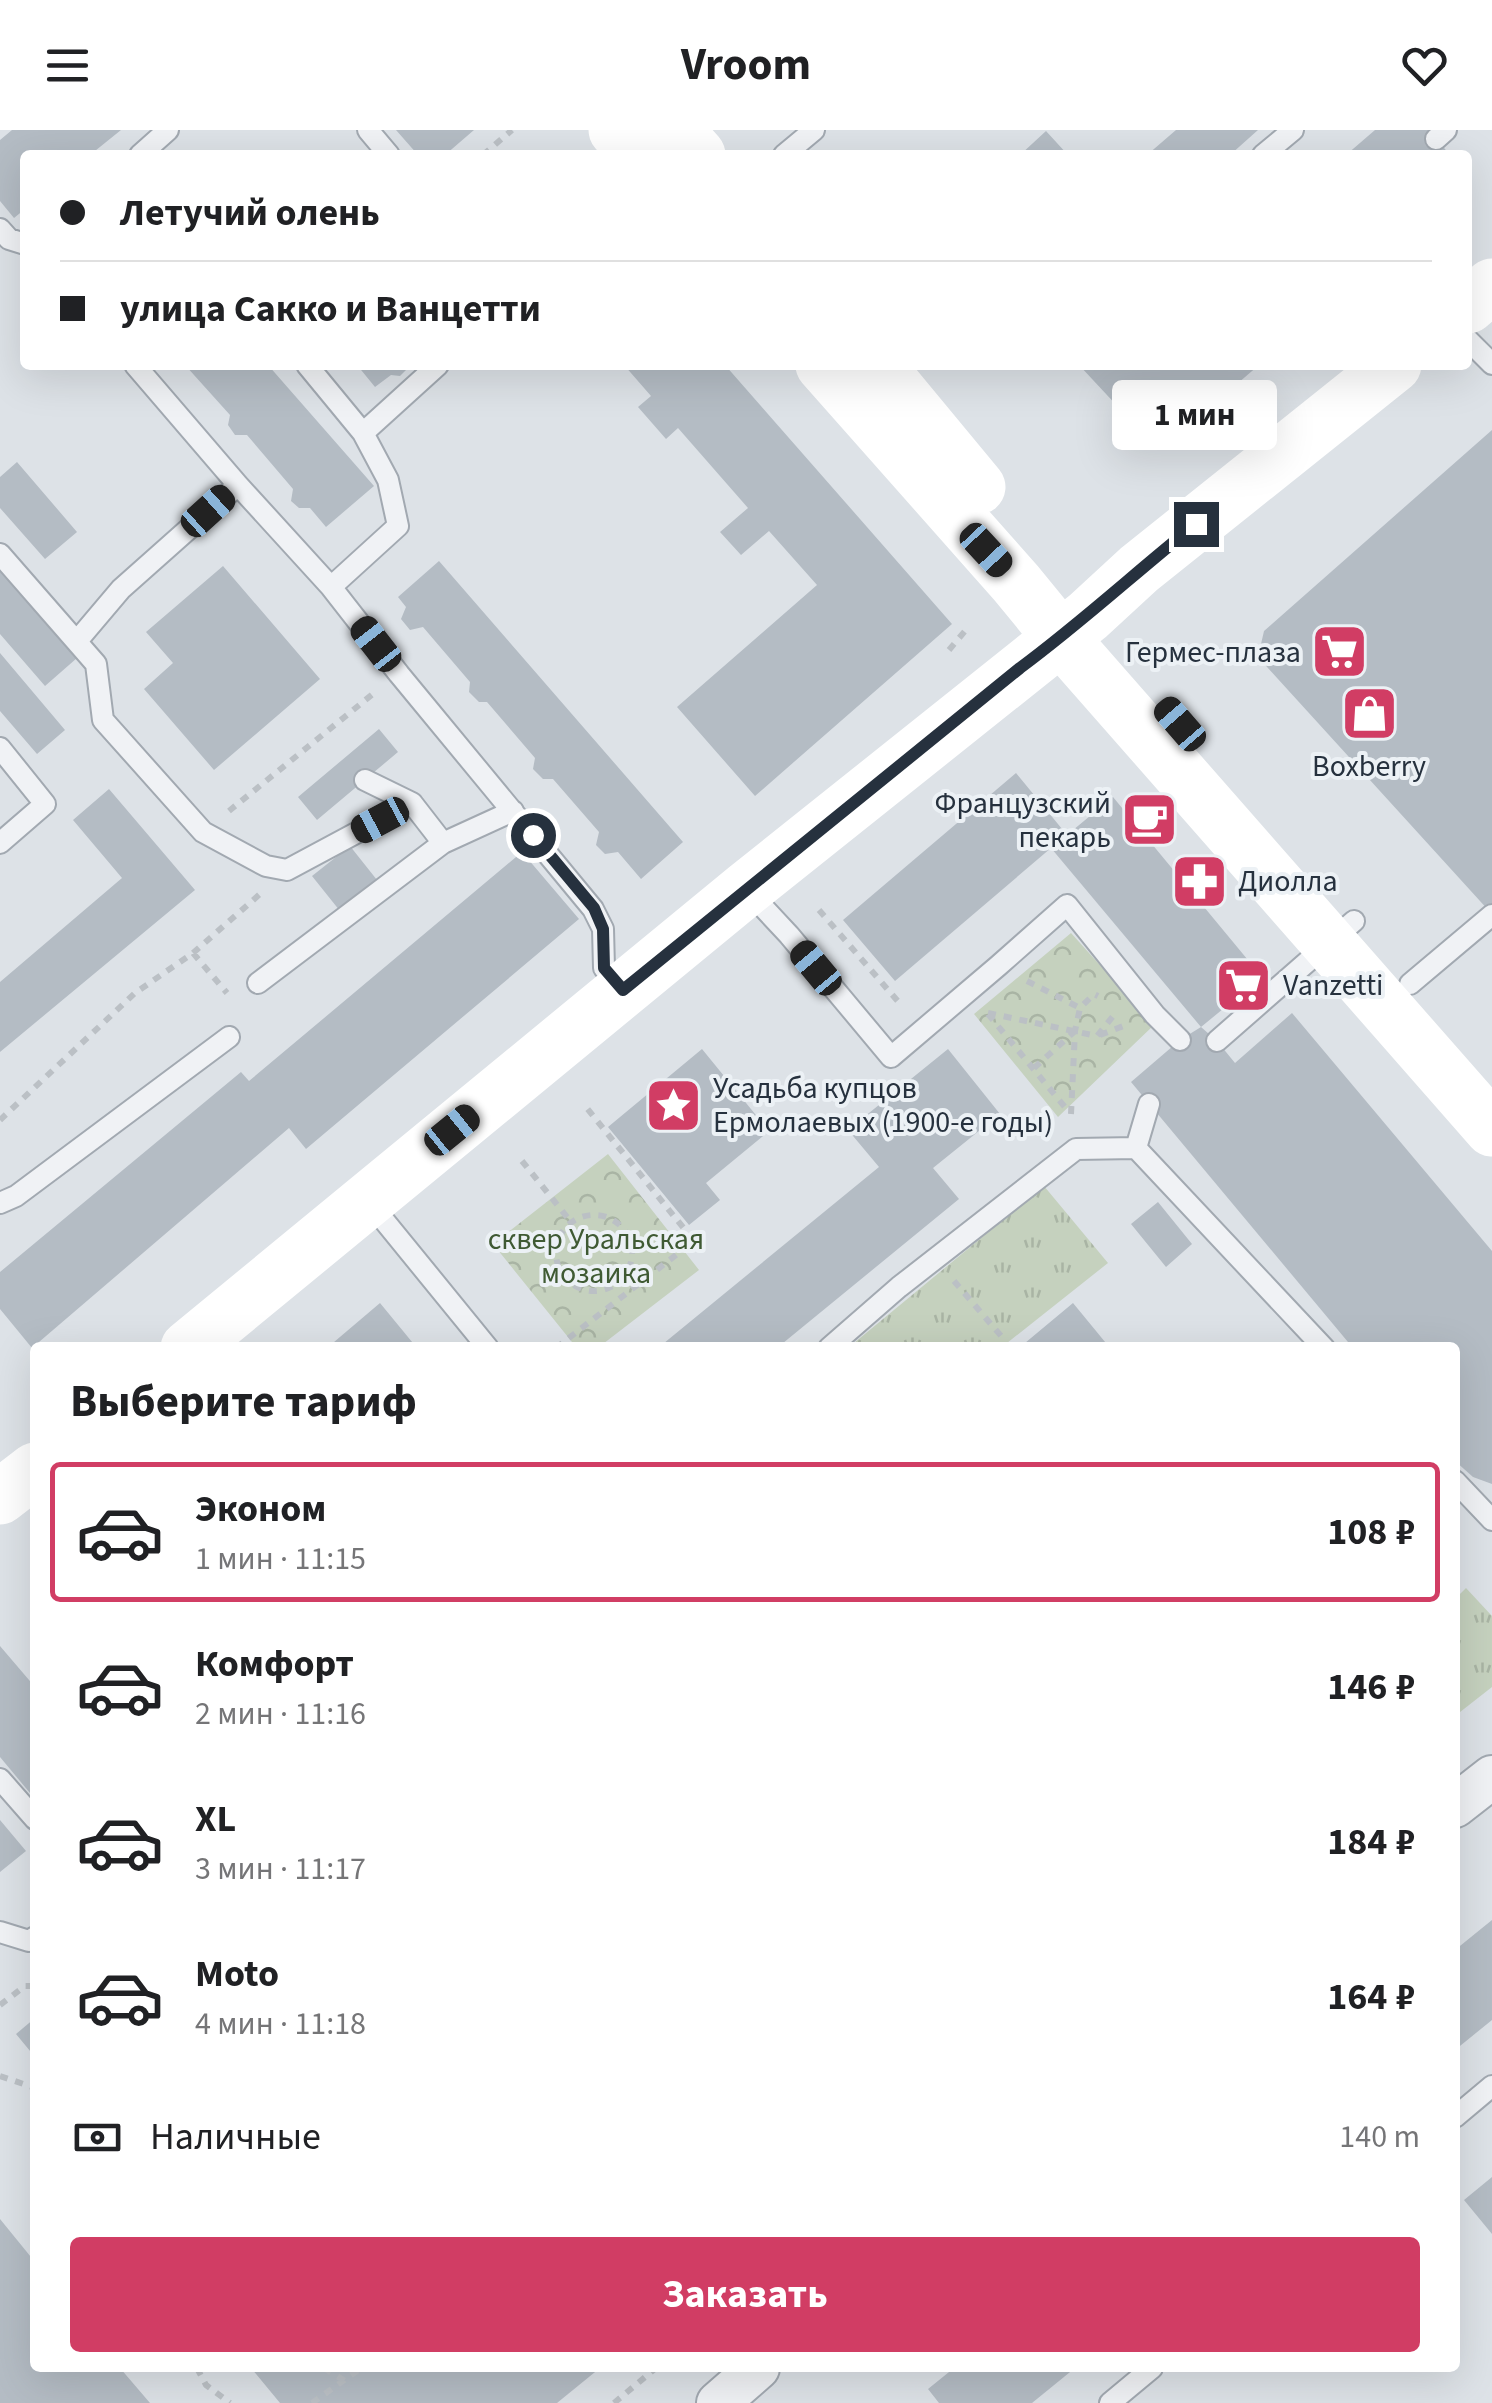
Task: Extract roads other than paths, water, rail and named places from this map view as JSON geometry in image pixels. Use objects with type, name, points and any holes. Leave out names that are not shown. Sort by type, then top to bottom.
[{"type":"main road","points":[[616,130],[634,150]]},
{"type":"main road","points":[[676,130],[694,150]]},
{"type":"main road","points":[[1472,303],[1492,286]]},
{"type":"main road","points":[[827,370],[1016,583],[1074,627]]},
{"type":"main road","points":[[881,370],[1074,627],[1342,932],[1492,1130]]},
{"type":"main road","points":[[195,1342],[746,889],[1388,370]]},
{"type":"main road","points":[[1342,932],[1410,984],[1492,1077]]},
{"type":"street","points":[[1460,1802],[1492,1777]]},
{"type":"lane","points":[[146,150],[168,130]]},
{"type":"lane","points":[[368,130],[385,150]]},
{"type":"lane","points":[[790,150],[814,130]]},
{"type":"lane","points":[[1269,150],[1293,130]]},
{"type":"lane","points":[[1472,344],[1492,364]]},
{"type":"lane","points":[[140,370],[330,587],[594,908],[603,929],[604,968],[623,990]]},
{"type":"lane","points":[[311,370],[363,433],[388,480],[398,526],[330,587]]},
{"type":"lane","points":[[363,433],[432,370]]},
{"type":"lane","points":[[77,640],[121,590],[238,485]]},
{"type":"lane","points":[[0,554],[96,664],[103,720],[203,832],[266,866],[287,870],[412,803]]},
{"type":"lane","points":[[0,748],[45,804],[0,843]]},
{"type":"lane","points":[[365,780],[412,803],[443,842]]},
{"type":"lane","points":[[258,983],[443,842],[513,811]]},
{"type":"lane","points":[[746,889],[891,1057],[1067,905],[1180,1040]]},
{"type":"lane","points":[[1410,984],[1492,915]]},
{"type":"lane","points":[[1216,1041],[1342,932]]},
{"type":"lane","points":[[0,1203],[16,1196],[228,1037]]},
{"type":"lane","points":[[1136,1148],[1149,1104]]},
{"type":"lane","points":[[835,1342],[1076,1149],[1136,1148],[1318,1342]]},
{"type":"lane","points":[[367,1200],[483,1342]]},
{"type":"lane","points":[[1460,1486],[1492,1520]]},
{"type":"lane","points":[[0,1779],[30,1813]]},
{"type":"lane","points":[[0,1932],[30,1940]]},
{"type":"lane","points":[[1460,2113],[1492,2086]]},
{"type":"lane","points":[[1110,2403],[1147,2372]]},
{"type":"place","name":"Гермес-плаза","points":[[1340,652]]},
{"type":"place","name":"Boxberry","points":[[1369,714]]},
{"type":"place","name":"Французский пекарь","points":[[1150,820]]},
{"type":"place","name":"Диолла","points":[[1199,881]]},
{"type":"place","name":"Vanzetti","points":[[1244,985]]},
{"type":"place","name":"Усадьба купцов Ермолаевых (1900-е годы)","points":[[674,1105]]},
{"type":"park label","name":"сквер Уральская мозаика","points":[[596,1256]]}]
